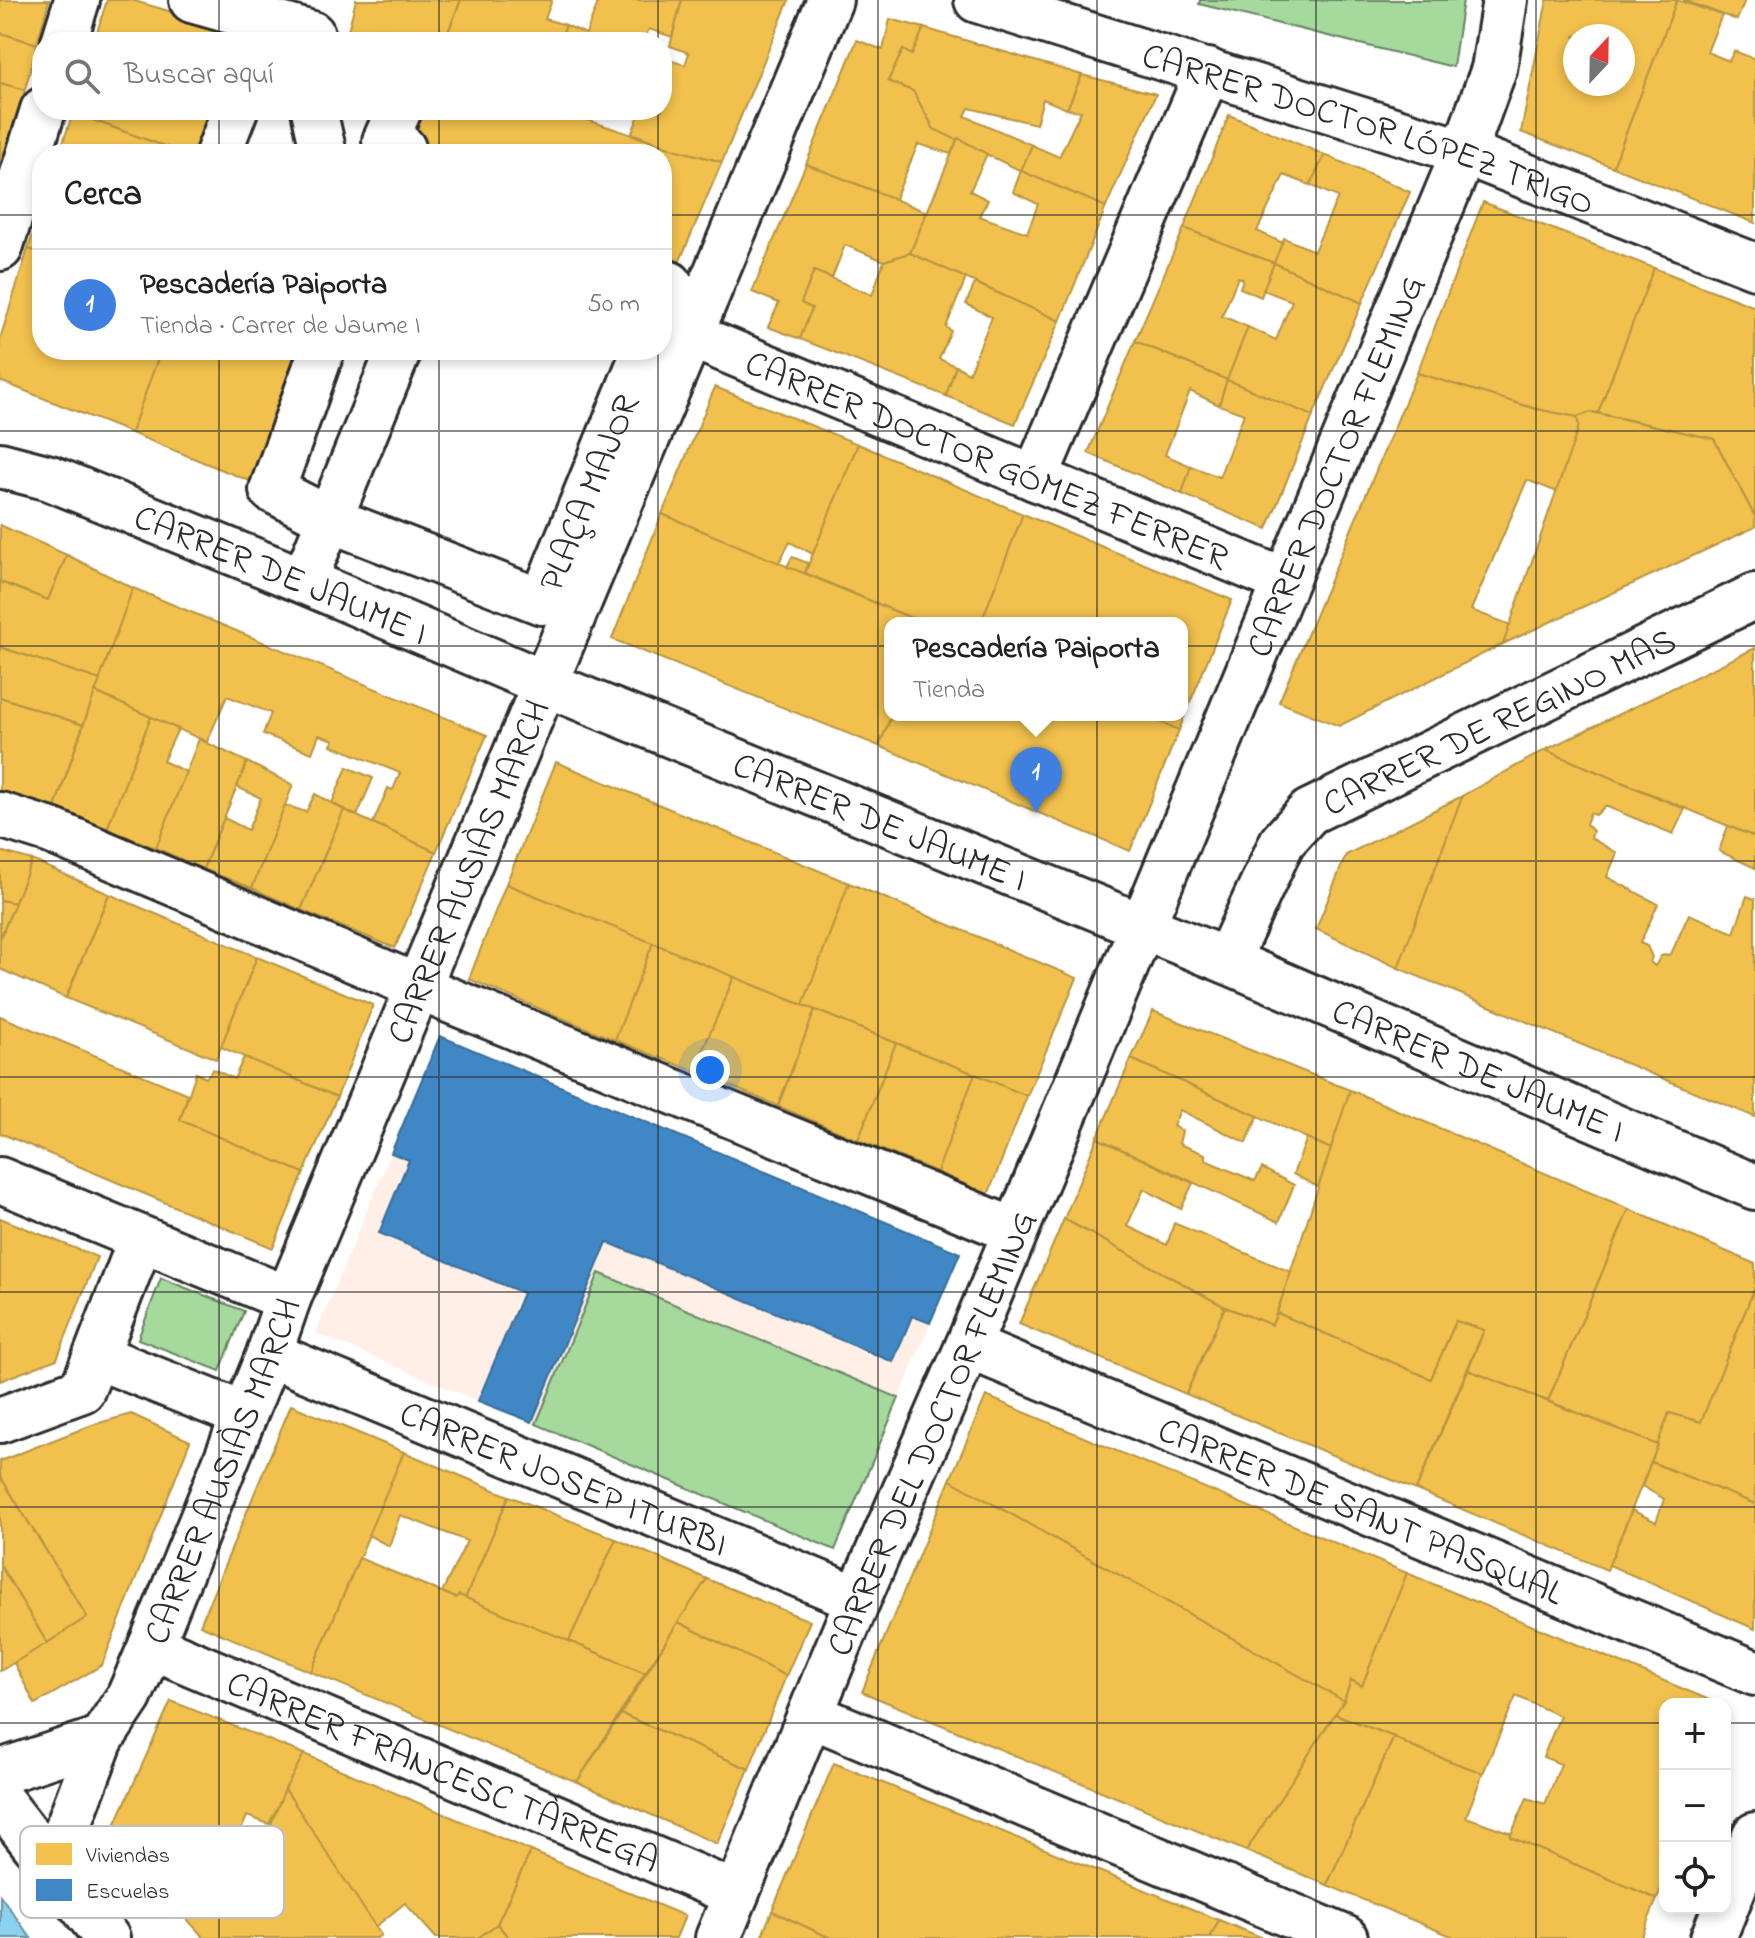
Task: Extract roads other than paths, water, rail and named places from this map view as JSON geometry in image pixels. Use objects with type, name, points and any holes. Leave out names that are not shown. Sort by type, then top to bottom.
[{"type":"street","points":[[67,32],[77,0]]},
{"type":"street","points":[[192,0],[304,29]]},
{"type":"street","name":"CARRER AUSIÀS MARCH","points":[[676,320],[830,0]]},
{"type":"street","name":"CARRER DOCTOR LÓPEZ TRIGO","points":[[977,0],[1464,152],[1755,266]]},
{"type":"street","name":"CARRER DOCTOR FLEMING","points":[[1140,925],[1464,152],[1494,69],[1505,0]]},
{"type":"street","points":[[1035,478],[1208,71]]},
{"type":"street","points":[[32,144],[40,120]]},
{"type":"street","points":[[222,144],[231,120]]},
{"type":"street","points":[[316,120],[322,144]]},
{"type":"street","points":[[393,144],[385,141],[394,120]]},
{"type":"street","points":[[0,248],[32,145]]},
{"type":"street","points":[[672,296],[676,320]]},
{"type":"street","name":"CARRER DOCTOR GÓMEZ FERRER","points":[[676,320],[1035,478],[1284,581]]},
{"type":"street","name":"PLAÇA MAJOR","points":[[318,360],[272,490],[329,519],[542,602],[641,360]]},
{"type":"street","points":[[304,581],[395,360]]},
{"type":"street","name":"CARRER AUSIÀS MARCH","points":[[68,1826],[101,1739],[129,1697],[151,1646],[269,1354],[288,1299],[546,684],[662,360]]},
{"type":"street","name":"CARRER DE JAUME I","points":[[0,465],[50,478],[304,581],[546,684],[1227,961],[1755,1187]]},
{"type":"street","name":"CARRER DE REGINO MAS","points":[[1227,961],[1282,842],[1309,812],[1755,596]]},
{"type":"street","points":[[0,815],[51,831],[420,988],[1015,1231]]},
{"type":"street","name":"CARRER DEL DOCTOR FLEMING","points":[[718,1938],[858,1599],[968,1346],[1140,925]]},
{"type":"street","points":[[0,1180],[288,1299]]},
{"type":"street","points":[[0,1420],[82,1390],[141,1239]]},
{"type":"street","name":"CARRER DE SANT PASQUAL","points":[[968,1346],[1755,1673]]},
{"type":"street","name":"CARRER JOSEP ITURBI","points":[[269,1354],[858,1599]]},
{"type":"street","points":[[96,1356],[244,1415]]},
{"type":"street","name":"CARRER FRANCESC TÀRREGA","points":[[151,1646],[736,1894]]},
{"type":"street","points":[[811,1715],[1345,1938]]},
{"type":"street","points":[[0,1772],[101,1739]]},
{"type":"street","points":[[0,1800],[20,1827]]},
{"type":"street","points":[[1713,1938],[1755,1835]]},
{"type":"street","points":[[91,1918],[107,1938]]},
{"type":"water","points":[[0,1895],[31,1938],[0,1938]]},
{"type":"place","name":"Pescadería Paiporta","points":[[1036,813]]}]
